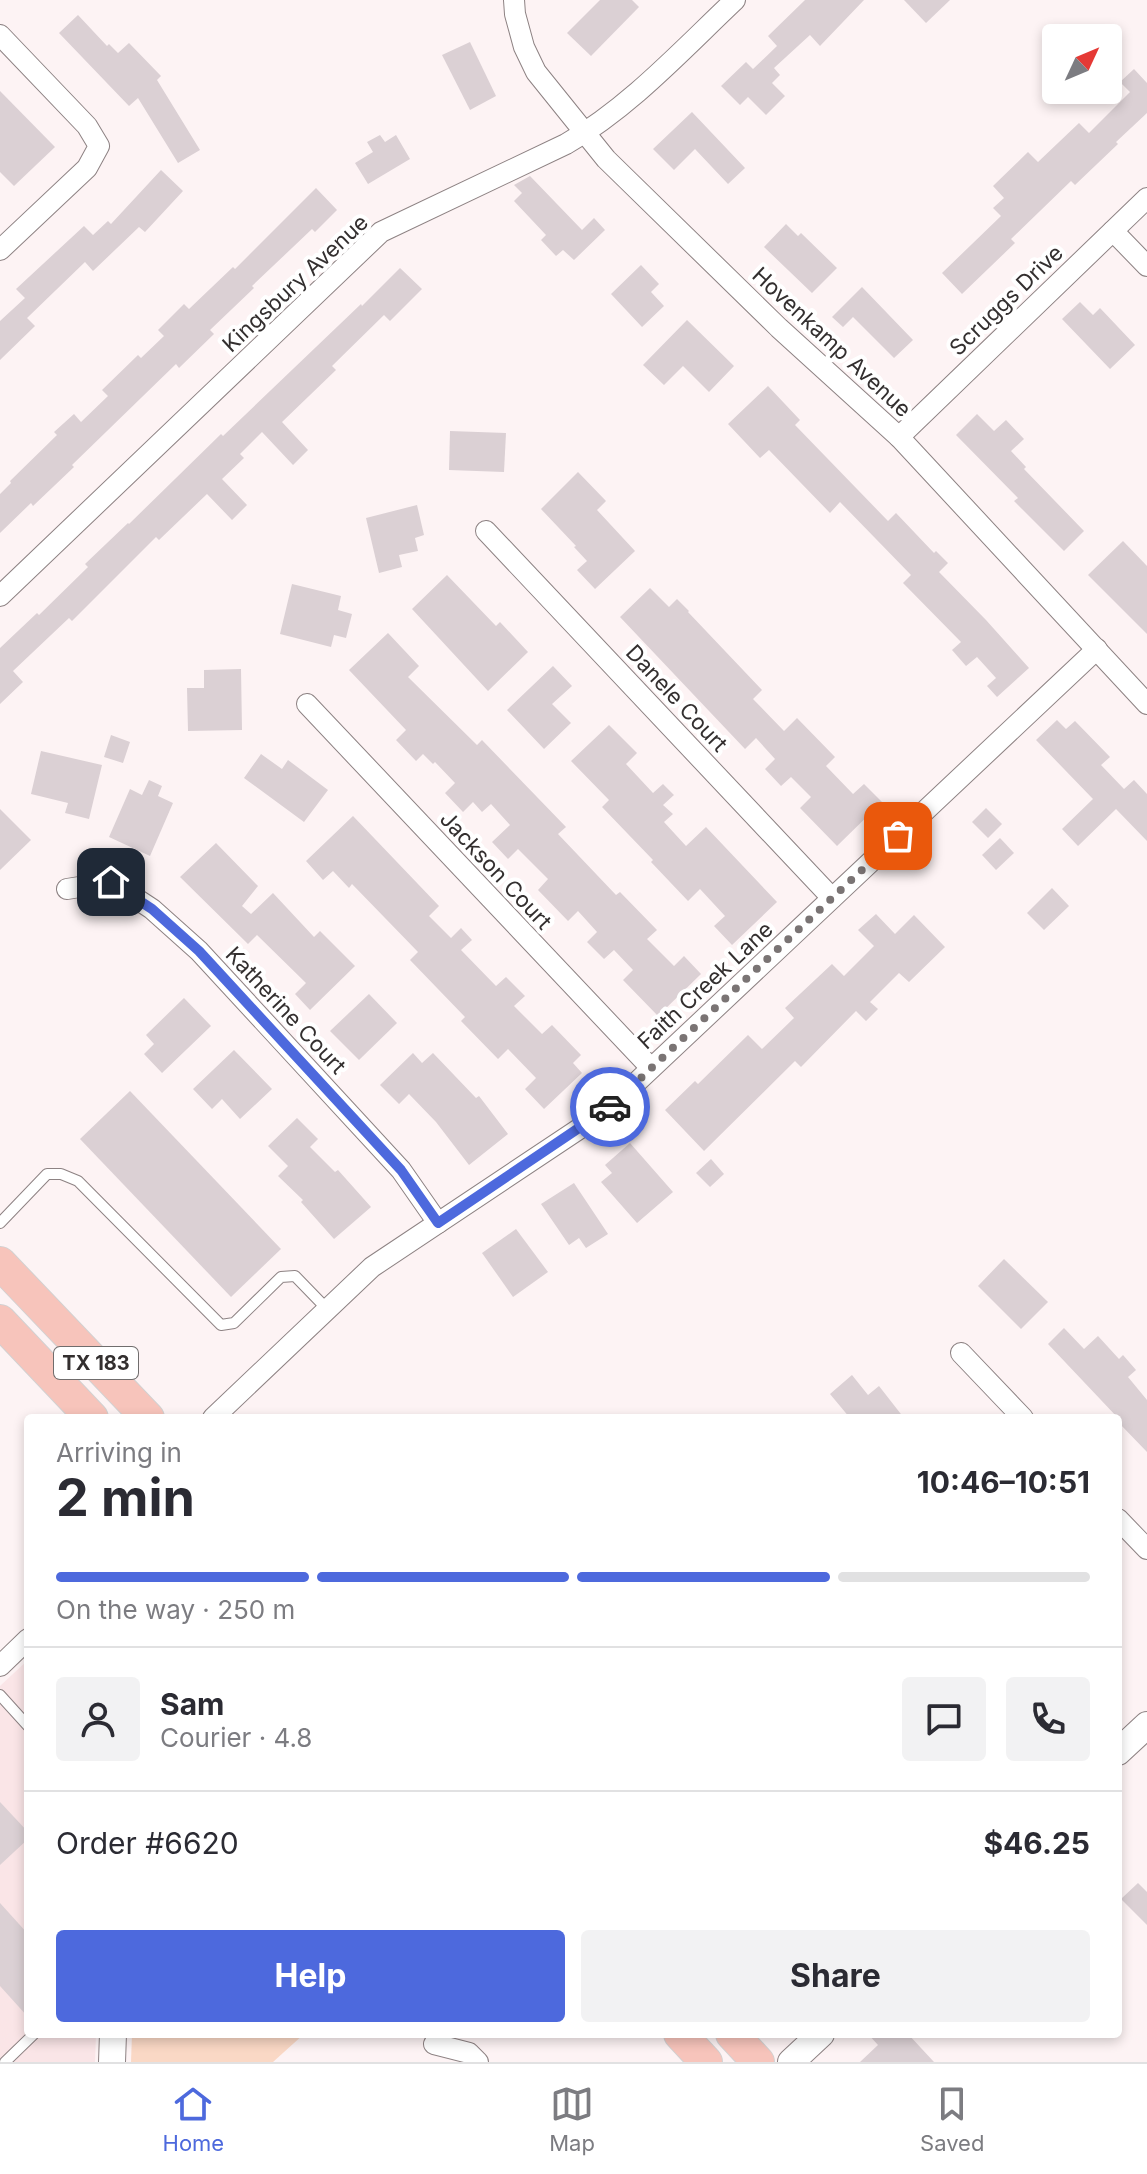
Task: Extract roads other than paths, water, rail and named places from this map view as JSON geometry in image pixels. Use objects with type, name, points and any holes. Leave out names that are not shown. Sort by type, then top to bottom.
[{"type":"main road","name":"TX 183","points":[[0,1263],[144,1414]]},
{"type":"main road","name":"TX 183","points":[[0,1321],[88,1414]]},
{"type":"main road","points":[[684,2038],[706,2062]]},
{"type":"main road","points":[[736,2038],[758,2062]]},
{"type":"street","name":"Hovenkamp Avenue","points":[[514,0],[524,47],[536,72],[606,159],[768,317],[899,437],[1147,704]]},
{"type":"street","name":"Kingsbury Avenue","points":[[0,596],[381,232],[585,134],[624,103],[735,0]]},
{"type":"street","points":[[0,35],[87,126],[99,146],[87,168],[0,250]]},
{"type":"street","name":"Scruggs Drive","points":[[899,437],[1147,198]]},
{"type":"street","points":[[1113,231],[1147,266]]},
{"type":"street","name":"Danele Court","points":[[486,531],[832,898]]},
{"type":"street","name":"Faith Creek Lane","points":[[217,1414],[372,1267],[606,1111],[1097,649]]},
{"type":"street","name":"Jackson Court","points":[[307,704],[651,1068]]},
{"type":"street","name":"Katherine Court","points":[[67,889],[111,882],[152,909],[199,951],[401,1170],[438,1223]]},
{"type":"street","points":[[961,1353],[1019,1414]]},
{"type":"street","points":[[1122,1523],[1147,1549]]},
{"type":"street","points":[[0,1666],[24,1643]]},
{"type":"street","points":[[1122,1748],[1147,1725]]},
{"type":"street","points":[[112,2062],[113,2038]]},
{"type":"street","points":[[791,2062],[817,2038]]},
{"type":"street","points":[[434,2044],[469,2053],[478,2062]]},
{"type":"lane","points":[[0,1223],[47,1174],[61,1174],[78,1181],[221,1325],[234,1323],[281,1277],[295,1276],[327,1309]]},
{"type":"lane","points":[[0,1695],[24,1722]]},
{"type":"lane","points":[[5,2062],[30,2038]]}]
